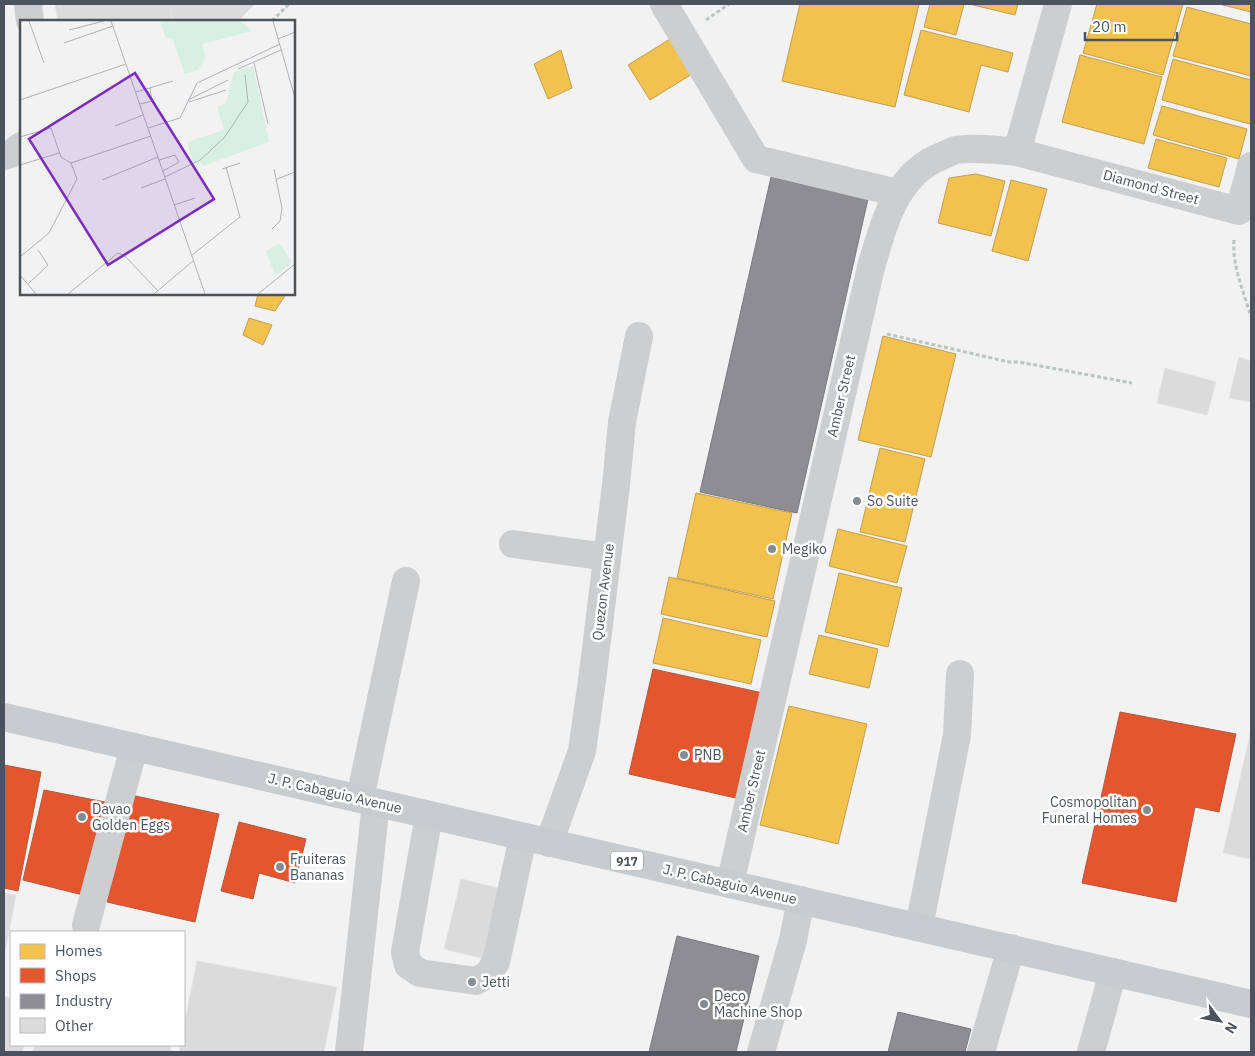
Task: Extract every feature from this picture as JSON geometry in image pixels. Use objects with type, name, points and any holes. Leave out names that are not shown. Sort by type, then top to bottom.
[{"type":"main road","name":"J. P. Cabaguio Avenue","points":[[4,717],[1251,1004]]},
{"type":"street","points":[[28,4],[30,20]]},
{"type":"street","points":[[664,4],[756,160],[898,193]]},
{"type":"street","points":[[1017,152],[1058,4]]},
{"type":"street","points":[[4,156],[11,154],[20,147]]},
{"type":"street","name":"Amber Street","points":[[730,884],[871,266],[883,228],[898,193],[912,175],[932,160],[956,150],[1017,152]]},
{"type":"street","name":"Diamond Street","points":[[1017,152],[1239,211]]},
{"type":"street","points":[[1239,211],[1251,166]]},
{"type":"street","name":"Quezon Avenue","points":[[550,843],[582,751],[594,673],[622,422],[639,336]]},
{"type":"street","points":[[513,544],[607,557]]},
{"type":"street","points":[[349,1052],[368,801],[406,581]]},
{"type":"street","points":[[919,927],[958,735],[960,674]]},
{"type":"street","points":[[86,925],[134,747]]},
{"type":"street","points":[[429,815],[405,952],[408,965],[420,973],[476,981],[488,974],[496,962],[523,836]]},
{"type":"street","points":[[761,1052],[793,940],[801,900]]},
{"type":"street","points":[[981,1052],[1010,948]]},
{"type":"street","points":[[1091,1052],[1114,972]]},
{"type":"path","points":[[273,20],[289,4]]},
{"type":"path","points":[[1239,211],[1233,251],[1251,317]]},
{"type":"path","points":[[857,328],[1009,362],[1019,362],[1132,383]]},
{"type":"building: Homes","points":[[800,4],[919,4],[895,107],[782,81]]},
{"type":"building: Homes","points":[[930,4],[964,4],[956,35],[924,27]]},
{"type":"building: Homes","points":[[969,4],[1018,4],[1015,15]]},
{"type":"building: Homes","points":[[1097,4],[1183,4],[1163,75],[1083,53]]},
{"type":"building: Homes","points":[[1219,4],[1251,4],[1251,12]]},
{"type":"building: Homes","points":[[1187,7],[1251,24],[1251,76],[1173,56]]},
{"type":"building: Homes","points":[[921,30],[1013,53],[1008,72],[981,65],[969,112],[904,95]]},
{"type":"building: Homes","points":[[675,36],[697,71],[650,100],[628,65]]},
{"type":"building: Homes","points":[[561,50],[572,88],[548,99],[534,64]]},
{"type":"building: Homes","points":[[1080,55],[1162,77],[1144,144],[1062,122]]},
{"type":"building: Homes","points":[[1173,59],[1251,80],[1250,124],[1162,100]]},
{"type":"building: Homes","points":[[1162,106],[1247,129],[1239,159],[1153,135]]},
{"type":"building: Homes","points":[[1156,139],[1227,158],[1219,187],[1148,168]]},
{"type":"building: Homes","points":[[976,174],[1005,181],[991,236],[938,223],[949,178]]},
{"type":"building: Homes","points":[[1011,180],[1047,189],[1028,261],[992,251]]},
{"type":"building: Homes","points":[[258,295],[285,295],[275,311],[255,306]]},
{"type":"building: Homes","points":[[249,318],[272,325],[263,345],[243,335]]},
{"type":"building: Homes","points":[[883,336],[956,354],[931,457],[858,440]]},
{"type":"building: Homes","points":[[880,448],[925,459],[905,542],[860,532]]},
{"type":"building: Homes","points":[[696,493],[792,513],[773,599],[677,578]]},
{"type":"building: Homes","points":[[838,529],[907,546],[897,583],[829,566]]},
{"type":"building: Homes","points":[[839,573],[902,588],[888,647],[825,632]]},
{"type":"building: Homes","points":[[669,577],[775,601],[767,637],[661,614]]},
{"type":"building: Homes","points":[[663,618],[761,640],[751,684],[653,663]]},
{"type":"building: Homes","points":[[819,635],[878,649],[869,688],[809,674]]},
{"type":"building: Homes","points":[[789,706],[867,724],[838,844],[760,825]]},
{"type":"building: Shops","points":[[653,669],[763,693],[740,799],[629,774]]},
{"type":"building: Shops","name":"Cosmopolitan Funeral Homes","points":[[1120,712],[1236,734],[1219,812],[1195,807],[1176,902],[1082,883]]},
{"type":"building: Shops","points":[[4,765],[41,772],[18,891],[4,888]]},
{"type":"building: Shops","points":[[44,790],[110,803],[87,896],[23,880]]},
{"type":"building: Shops","points":[[131,795],[219,814],[195,922],[107,902]]},
{"type":"building: Shops","points":[[239,822],[306,839],[295,883],[259,873],[253,899],[221,891]]},
{"type":"building: Industry","points":[[771,177],[868,199],[797,513],[700,492]]},
{"type":"building: Industry","name":"Deco Machine Shop","points":[[677,936],[759,956],[736,1052],[649,1052]]},
{"type":"building: Industry","points":[[898,1012],[971,1029],[965,1052],[888,1052]]},
{"type":"building: Other","points":[[55,4],[255,4],[239,20],[58,20]]},
{"type":"building: Other","points":[[60,4],[170,4],[173,20],[63,20]]},
{"type":"building: Other","points":[[1239,357],[1251,361],[1251,402],[1229,398]]},
{"type":"building: Other","points":[[1165,368],[1216,382],[1207,415],[1157,403]]},
{"type":"building: Other","points":[[1251,730],[1251,859],[1223,853]]},
{"type":"building: Other","points":[[461,879],[502,889],[485,959],[444,949]]},
{"type":"building: Other","points":[[4,893],[16,895],[4,958]]},
{"type":"building: Other","points":[[197,961],[337,987],[324,1052],[179,1052],[180,1046],[185,1046],[185,1021]]},
{"type":"building: Other","points":[[4,996],[10,998],[10,1046],[24,1046],[22,1052],[4,1052]]},
{"type":"building: Other","points":[[35,1046],[171,1046],[170,1052],[33,1052]]},
{"type":"place","name":"So Suite","points":[[857,501]]},
{"type":"place","name":"Megiko","points":[[772,549]]},
{"type":"place","name":"PNB","points":[[684,755]]},
{"type":"place","name":"Cosmopolitan Funeral Homes","points":[[1147,810]]},
{"type":"place","name":"Davao Golden Eggs","points":[[82,817]]},
{"type":"place","name":"Fruiteras Bananas","points":[[280,867]]},
{"type":"place","name":"Jetti","points":[[472,982]]},
{"type":"place","name":"Deco Machine Shop","points":[[704,1004]]}]
